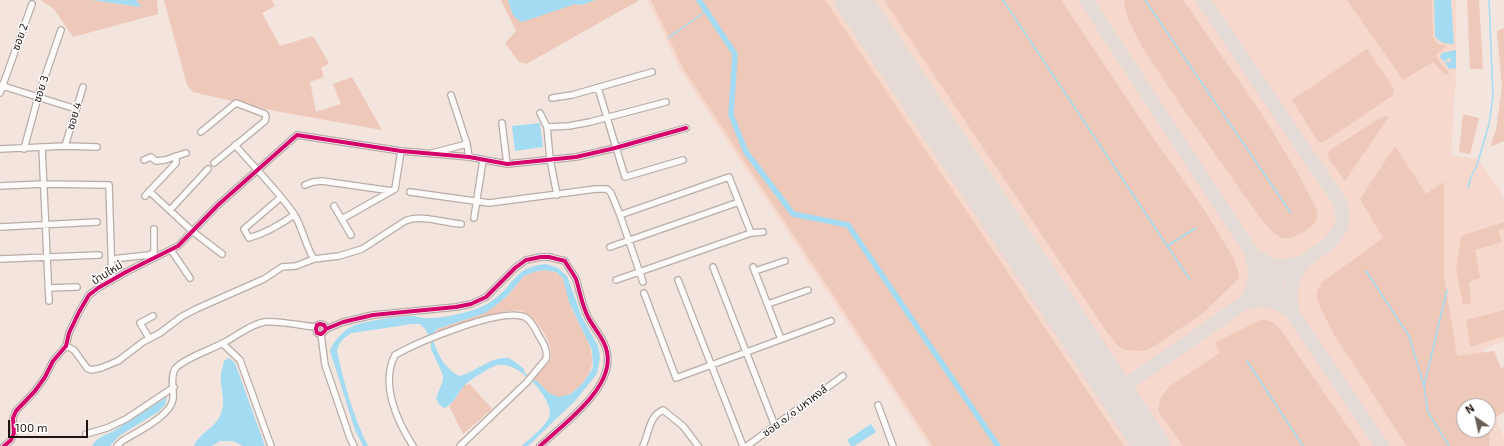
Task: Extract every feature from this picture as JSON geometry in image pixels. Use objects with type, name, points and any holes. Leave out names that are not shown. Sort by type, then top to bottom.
[{"type":"street","name":"ซอย 2","points":[[0,93],[1,86],[32,4]]},
{"type":"street","name":"ซอย 3","points":[[24,148],[38,97],[61,30]]},
{"type":"street","points":[[552,98],[572,95],[652,72]]},
{"type":"street","points":[[1,86],[76,108]]},
{"type":"street","name":"ซอย 4","points":[[65,146],[83,87]]},
{"type":"street","points":[[598,88],[625,177],[682,160]]},
{"type":"street","points":[[451,95],[467,144],[469,158]]},
{"type":"street","points":[[547,127],[569,126],[666,102]]},
{"type":"street","points":[[201,132],[236,103],[265,114],[265,121],[214,163]]},
{"type":"street","points":[[540,113],[547,127],[550,159],[557,195]]},
{"type":"street","points":[[502,123],[506,164]]},
{"type":"street","points":[[342,219],[395,189],[401,151],[469,158],[506,164],[576,157],[615,148],[686,128]]},
{"type":"street","name":"บ้านใหม่","points":[[4,446],[11,440],[14,433],[13,418],[16,410],[35,391],[45,377],[53,361],[66,346],[69,333],[89,295],[112,280],[178,246],[218,205],[297,135],[401,151]]},
{"type":"street","points":[[428,154],[467,144]]},
{"type":"street","points":[[235,145],[294,215],[304,233],[310,253],[314,259]]},
{"type":"street","points":[[0,149],[65,146],[97,147]]},
{"type":"street","points":[[42,147],[49,301]]},
{"type":"street","points":[[144,160],[151,157],[156,161],[186,153]]},
{"type":"street","points":[[176,156],[176,163],[147,193],[170,210],[192,232],[222,254]]},
{"type":"street","points":[[474,218],[483,160]]},
{"type":"street","points":[[170,210],[208,169]]},
{"type":"street","points":[[620,215],[729,177],[751,233]]},
{"type":"street","points":[[305,185],[322,181],[392,191]]},
{"type":"street","points":[[0,186],[43,184],[109,185],[112,280]]},
{"type":"street","points":[[410,192],[489,203],[596,189],[607,189],[611,193],[620,215],[643,282]]},
{"type":"street","points":[[280,198],[244,230],[249,238],[280,226],[294,215]]},
{"type":"street","points":[[610,248],[739,202]]},
{"type":"street","points":[[334,206],[351,235]]},
{"type":"street","points":[[66,346],[74,350],[87,368],[96,370],[118,361],[150,338],[196,309],[264,279],[282,267],[296,266],[314,259],[339,256],[362,249],[412,218],[424,218],[449,224],[462,224]]},
{"type":"street","points":[[0,227],[97,222]]},
{"type":"street","points":[[112,258],[149,255],[154,252],[154,229]]},
{"type":"street","points":[[616,280],[751,233],[763,232]]},
{"type":"street","points":[[171,250],[190,278]]},
{"type":"street","points":[[0,259],[99,255]]},
{"type":"street","points":[[321,334],[326,329],[343,322],[373,315],[456,307],[471,304],[486,297],[515,268],[526,260],[545,257],[565,261],[575,278],[588,318],[602,338],[607,352],[608,362],[602,380],[591,397],[574,415],[540,446]]},
{"type":"street","points":[[781,339],[754,269],[785,260]]},
{"type":"street","points":[[713,267],[775,426]]},
{"type":"street","points":[[678,280],[743,446]]},
{"type":"street","points":[[49,288],[77,287]]},
{"type":"street","points":[[768,304],[808,290]]},
{"type":"street","points":[[644,293],[676,378],[831,321]]},
{"type":"street","points":[[413,446],[393,405],[390,386],[390,364],[395,355],[426,341],[477,322],[509,314],[525,317],[535,327],[546,349],[546,358],[526,383],[460,446]]},
{"type":"street","points":[[150,338],[140,323],[153,316]]},
{"type":"street","points":[[117,446],[122,441],[165,413],[172,404],[174,387],[173,374],[179,365],[223,344],[255,324],[266,322],[316,327],[320,324],[324,325],[326,329]]},
{"type":"street","points":[[316,327],[316,331],[321,334]]},
{"type":"street","points":[[321,334],[325,365],[354,446]]},
{"type":"street","points":[[223,344],[240,360],[271,446]]},
{"type":"street","name":"ซอย ๑/๑ มหาหงส์","points":[[747,446],[843,376]]},
{"type":"street","points":[[86,434],[107,428],[126,419],[174,387]]},
{"type":"street","points":[[878,405],[893,446]]},
{"type":"street","points":[[643,446],[650,424],[657,413],[663,410],[683,426],[698,446]]},
{"type":"shaded area","points":[[40,0],[92,0],[140,7],[136,0],[157,0],[158,14],[73,37],[54,9]]},
{"type":"shaded area","points":[[164,0],[272,0],[275,6],[262,13],[280,46],[313,36],[329,63],[321,68],[324,77],[310,82],[316,112],[341,104],[333,84],[352,77],[382,130],[275,111],[193,92],[187,85]]},
{"type":"shaded area","points":[[501,0],[508,0],[513,15],[575,4],[582,5],[595,0],[638,1],[526,64],[519,62],[505,43],[516,31]]},
{"type":"shaded area","points":[[647,0],[1456,0],[1456,76],[1451,156],[1478,159],[1500,190],[1504,200],[1504,341],[1483,349],[1493,398],[1456,398],[1456,438],[1496,438],[1496,415],[1498,425],[1504,437],[1504,446],[929,446],[680,70]]},
{"type":"shaded area","points":[[651,0],[825,0],[1124,446],[933,446],[683,68]]},
{"type":"shaded area","points":[[884,0],[1061,0],[1151,135],[1203,208],[1233,257],[1239,278],[1202,314],[1153,347],[1144,351],[1125,350],[1118,346],[1106,331]]},
{"type":"shaded area","points":[[1125,0],[1183,0],[1260,111],[1300,177],[1317,210],[1317,219],[1314,224],[1292,238],[1282,238],[1274,233],[1261,219],[1177,100],[1142,47],[1128,19],[1124,3]]},
{"type":"shaded area","points":[[1347,0],[1432,0],[1433,37],[1438,44],[1447,46],[1436,55],[1441,64],[1450,73],[1445,75],[1433,62],[1403,80]]},
{"type":"shaded area","points":[[1467,0],[1479,0],[1483,69],[1470,69]]},
{"type":"shaded area","points":[[1504,28],[1504,141],[1490,147],[1496,130],[1502,87],[1497,31]]},
{"type":"shaded area","points":[[1367,49],[1391,84],[1394,91],[1392,96],[1327,140],[1322,143],[1318,141],[1292,100]]},
{"type":"shaded area","points":[[1463,114],[1479,118],[1470,154],[1459,152]]},
{"type":"shaded area","points":[[1389,116],[1345,181],[1329,159],[1327,153],[1382,117]]},
{"type":"shaded area","points":[[1395,146],[1426,194],[1444,182],[1444,277],[1457,356],[1494,351],[1501,368],[1504,367],[1504,412],[1496,417],[1496,398],[1456,398],[1456,438],[1489,438],[1489,446],[1407,446],[1333,333],[1317,300],[1317,292],[1321,283],[1383,238],[1360,199]]},
{"type":"shaded area","points":[[1504,222],[1504,228],[1498,230],[1502,242],[1475,250],[1480,278],[1469,282],[1471,303],[1463,305],[1456,270],[1461,236]]},
{"type":"shaded area","points":[[544,270],[558,273],[562,277],[569,302],[589,344],[592,354],[592,365],[589,375],[574,391],[560,397],[552,395],[533,380],[551,359],[551,351],[548,340],[542,330],[526,313],[522,311],[514,311],[492,314],[436,333],[437,329],[466,319],[507,296],[524,276]]},
{"type":"shaded area","points":[[1504,310],[1504,336],[1470,347],[1466,320]]},
{"type":"shaded area","points":[[1262,319],[1273,322],[1280,329],[1361,446],[1183,446],[1158,411],[1161,397],[1170,386],[1220,353],[1215,343]]},
{"type":"shaded area","points":[[470,384],[492,409],[463,434],[449,406],[464,385]]},
{"type":"water","points":[[92,0],[136,0],[141,7]]},
{"type":"water","points":[[508,0],[595,0],[582,5],[575,4],[522,22],[514,16]]},
{"type":"water","points":[[1451,0],[1454,44],[1441,42],[1435,36],[1434,1]]},
{"type":"water","points":[[1456,50],[1456,68],[1449,69],[1445,62],[1447,61],[1448,63],[1451,61],[1450,58],[1444,61],[1440,57],[1442,53]]},
{"type":"water","points":[[540,123],[543,147],[515,151],[512,126]]},
{"type":"water","points":[[546,264],[558,268],[567,276],[582,317],[598,346],[600,357],[597,374],[575,401],[528,446],[522,446],[543,427],[550,414],[545,398],[539,390],[532,381],[515,368],[506,365],[495,366],[467,383],[453,401],[444,408],[439,404],[436,398],[443,381],[443,375],[431,349],[431,341],[425,329],[420,324],[352,333],[342,340],[337,351],[350,399],[368,446],[363,446],[355,430],[330,351],[338,338],[351,327],[372,321],[408,316],[426,318],[450,316],[478,308],[501,294],[521,272],[535,266]],"holes":[[[544,270],[556,272],[563,278],[569,302],[592,350],[593,368],[583,383],[571,394],[559,397],[549,393],[537,381],[533,380],[524,372],[524,369],[508,358],[491,361],[460,376],[446,365],[436,348],[432,336],[437,329],[485,313],[507,296],[524,276]]]},
{"type":"water","points":[[229,358],[235,363],[265,446],[243,446],[233,441],[220,441],[212,446],[194,446],[199,438],[214,424],[222,411],[223,401],[221,372],[224,361]]},
{"type":"water","points":[[167,397],[165,405],[158,412],[119,436],[110,446],[92,446],[100,437],[112,432]]},
{"type":"water","points":[[871,424],[876,432],[854,446],[851,446],[847,440]]},
{"type":"waterway","points":[[699,0],[735,54],[731,115],[746,152],[793,214],[848,225],[998,446]]},
{"type":"waterway","points":[[1003,0],[1190,280]]},
{"type":"waterway","points":[[1145,0],[1291,213]]},
{"type":"waterway","points":[[1468,188],[1471,177],[1477,165],[1489,124],[1493,96],[1489,0]]},
{"type":"waterway","points":[[668,38],[706,11]]},
{"type":"waterway","points":[[1167,246],[1196,228]]},
{"type":"waterway","points":[[1366,271],[1409,336],[1424,386],[1428,412],[1449,446]]},
{"type":"waterway","points":[[1424,386],[1447,290]]},
{"type":"waterway","points":[[719,365],[745,356]]},
{"type":"waterway","points":[[1247,361],[1303,446]]},
{"type":"taxiway","points":[[1086,0],[1251,252],[1382,446]]},
{"type":"taxiway","points":[[1116,392],[1326,246],[1339,231],[1342,222],[1343,216],[1340,202],[1203,0]]},
{"type":"taxiway","points":[[1246,301],[1251,290],[1255,274],[1252,256]]},
{"type":"taxiway","points":[[1257,256],[1262,260],[1277,266],[1288,266],[1299,263]]},
{"type":"taxiway","points":[[1292,310],[1292,287],[1295,276],[1301,265]]},
{"type":"taxiway","points":[[1249,302],[1265,300],[1280,304],[1289,310]]},
{"type":"runway","points":[[853,0],[1152,446]]},
{"type":"cycle path","points":[[4,446],[11,440],[14,433],[13,418],[16,411],[35,391],[45,377],[53,361],[66,346],[69,333],[89,295],[126,272],[178,246],[218,205],[297,135],[401,151],[469,157],[507,164],[576,157],[615,148],[686,128]]},
{"type":"cycle path","points":[[326,329],[324,325],[320,324],[317,325],[316,329],[317,333],[321,334],[326,329],[343,322],[373,315],[456,307],[471,304],[486,297],[515,268],[526,260],[549,257],[565,261],[576,279],[588,317],[602,338],[606,347],[607,366],[603,379],[585,405],[540,446]]}]
